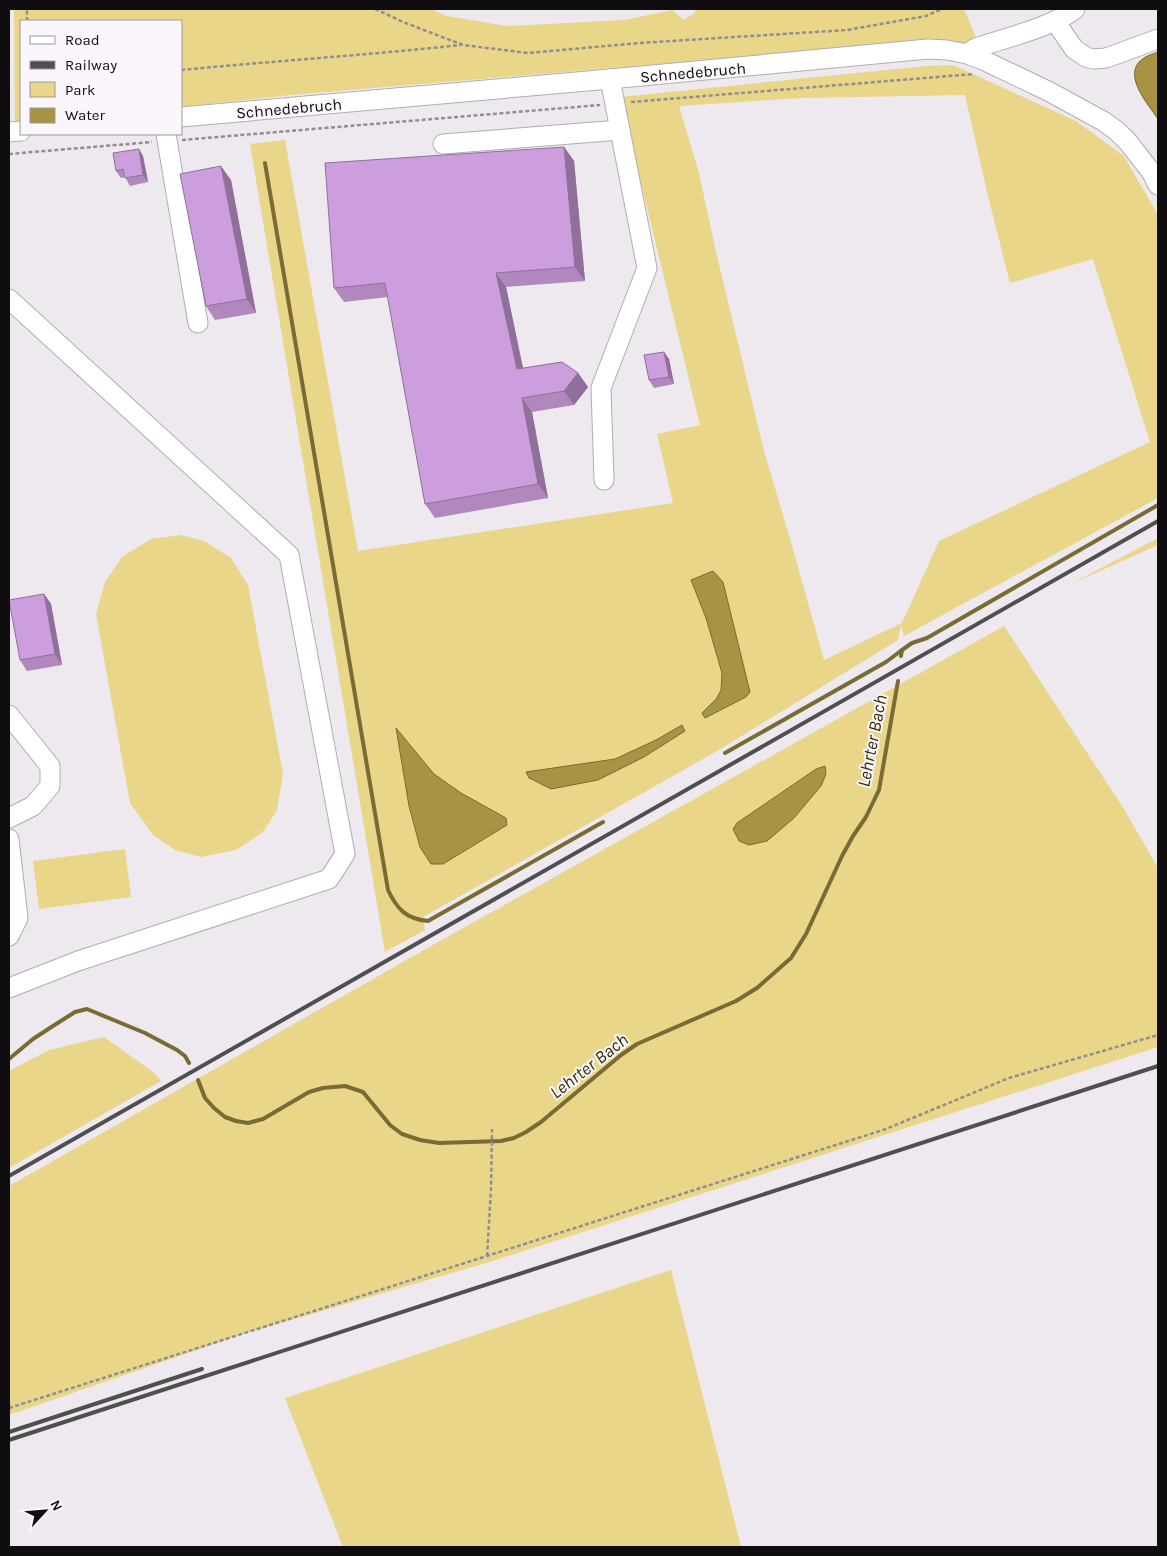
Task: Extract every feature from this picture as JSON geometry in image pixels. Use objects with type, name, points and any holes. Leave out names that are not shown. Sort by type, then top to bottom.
[{"type":"street","points":[[967,54],[982,46],[1056,21],[1075,9]]},
{"type":"street","points":[[1056,21],[1074,49],[1093,59],[1106,58],[1158,39]]},
{"type":"street","name":"Schnedebruch","points":[[182,117],[928,49],[947,50],[983,60],[1048,91],[1102,121],[1117,131],[1128,142],[1152,173],[1158,185]]},
{"type":"street","points":[[604,480],[601,388],[647,268],[610,79]]},
{"type":"street","points":[[443,144],[620,130]]},
{"type":"street","points":[[167,137],[198,323]]},
{"type":"street","points":[[9,298],[288,555],[346,854],[329,879],[78,961],[9,988]]},
{"type":"street","points":[[9,715],[50,766],[50,786],[33,806],[9,818]]},
{"type":"street","points":[[9,839],[18,918],[9,936]]},
{"type":"path","points":[[375,9],[463,45]]},
{"type":"path","points":[[182,70],[463,45],[528,53],[639,42],[847,30],[926,16],[942,9]]},
{"type":"path","points":[[9,154],[167,137],[976,73]]},
{"type":"path","points":[[9,1408],[886,1129],[1009,1078],[1158,1035]]},
{"type":"path","points":[[487,1256],[492,1129]]},
{"type":"green space","points":[[14,9],[431,9],[447,16],[507,26],[624,20],[672,10],[684,20],[697,9],[964,9],[978,42],[958,44],[921,42],[291,95],[182,107],[182,20],[20,20],[20,124],[15,125]]},
{"type":"green space","points":[[953,65],[1076,121],[1124,156],[1158,215],[1158,498],[904,636],[901,625],[898,640],[717,751],[423,917],[425,930],[385,952],[250,144],[285,140],[358,551],[673,503],[657,434],[700,425],[620,97],[926,66]],"holes":[[[965,95],[1010,283],[1093,259],[1150,442],[939,541],[902,623],[824,660],[764,451],[699,173],[679,106],[802,98]]]},
{"type":"green space","points":[[181,535],[204,541],[231,558],[248,585],[283,774],[277,810],[263,832],[236,850],[201,857],[175,850],[153,835],[130,803],[96,614],[105,582],[122,557],[151,539]]},
{"type":"green space","points":[[1158,538],[1158,545],[1071,584]]},
{"type":"green space","points":[[1004,626],[1124,809],[1158,868],[1158,1047],[486,1263],[243,1334],[9,1415],[9,1186],[431,946]]},
{"type":"green space","points":[[125,849],[131,897],[39,909],[33,861]]},
{"type":"green space","points":[[104,1037],[153,1072],[161,1081],[9,1168],[9,1071],[49,1050]]},
{"type":"green space","points":[[671,1270],[741,1547],[343,1547],[285,1398]]},
{"type":"water","points":[[1158,52],[1158,119],[1138,88],[1135,72],[1137,64],[1147,56]]},
{"type":"water","points":[[713,571],[723,582],[750,692],[746,697],[705,718],[702,713],[717,698],[721,690],[722,673],[706,618],[691,580]]},
{"type":"water","points":[[682,725],[685,731],[644,757],[598,780],[551,789],[529,778],[526,772],[615,759],[656,740]]},
{"type":"water","points":[[396,728],[434,774],[461,793],[506,818],[507,825],[443,864],[431,864],[420,847],[409,806]]},
{"type":"water","points":[[825,766],[826,774],[821,786],[794,818],[767,841],[749,845],[739,841],[733,829],[737,823],[816,769]]},
{"type":"building","points":[[564,147],[575,267],[496,273],[517,369],[562,362],[578,373],[564,391],[522,398],[538,484],[425,504],[385,283],[334,288],[325,163]]},
{"type":"building","points":[[139,149],[143,175],[125,178],[123,169],[116,171],[113,153]]},
{"type":"building","points":[[221,166],[247,299],[206,306],[180,174]]},
{"type":"building","points":[[664,352],[669,377],[649,380],[644,355]]},
{"type":"building","points":[[44,594],[55,654],[20,660],[9,600]]},
{"type":"waterway","points":[[265,163],[388,890],[391,897],[403,912],[414,918],[428,921],[603,822]]},
{"type":"waterway","name":"Lehrter Bach","points":[[901,656],[902,650],[912,643],[927,638],[1158,505]]},
{"type":"waterway","points":[[725,753],[886,662],[902,650]]},
{"type":"waterway","name":"Lehrter Bach","points":[[198,1080],[205,1098],[214,1108],[225,1117],[248,1123],[263,1119],[309,1092],[323,1088],[345,1086],[363,1092],[390,1125],[402,1134],[420,1140],[439,1143],[501,1141],[514,1138],[526,1132],[637,1044],[736,1001],[757,988],[791,958],[806,934],[842,856],[866,817],[879,790],[898,681]]},
{"type":"waterway","name":"Lehrter Bach","points":[[9,1059],[33,1039],[53,1026],[75,1012],[87,1009],[145,1033],[177,1050],[185,1056],[189,1063]]},
{"type":"railway","points":[[9,1176],[1158,521]]},
{"type":"railway","points":[[9,1440],[1158,1066]]},
{"type":"railway","points":[[9,1432],[202,1369]]}]
